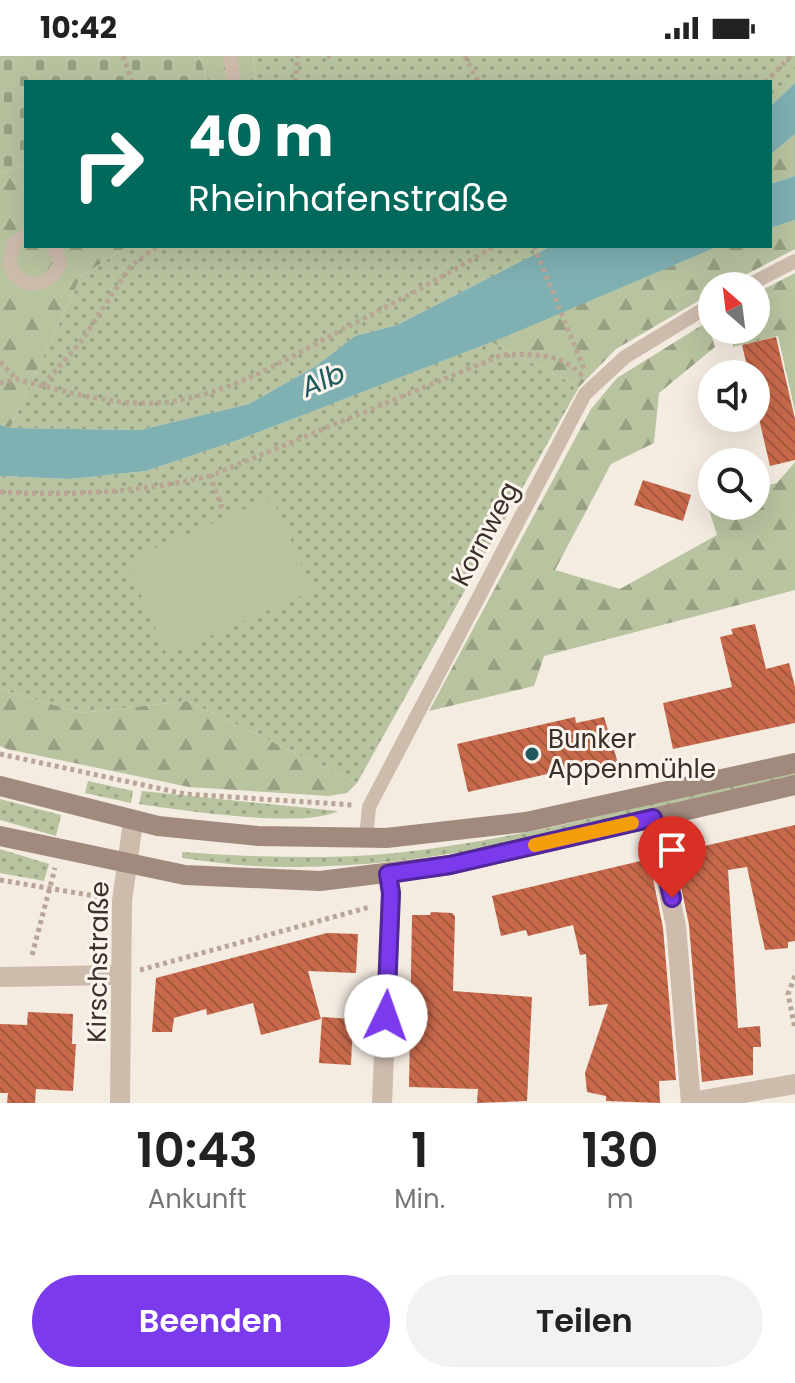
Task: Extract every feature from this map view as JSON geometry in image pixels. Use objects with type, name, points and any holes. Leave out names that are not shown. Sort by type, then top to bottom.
[{"type":"main road","points":[[0,786],[133,822],[258,836],[421,837],[526,822],[795,763]]},
{"type":"main road","points":[[0,836],[127,864],[232,879],[320,881],[450,865],[795,785]]},
{"type":"street","points":[[653,818],[674,912],[691,1102],[795,1084]]},
{"type":"street","name":"Kirschstraße","points":[[120,1103],[122,901],[133,822]]},
{"type":"street","points":[[382,1103],[391,901],[388,874]]},
{"type":"street","points":[[0,977],[120,975]]},
{"type":"lane","points":[[231,56],[233,80]]},
{"type":"lane","points":[[24,236],[14,243],[9,263],[18,279],[26,283],[44,283],[56,273],[60,263],[55,248]]},
{"type":"lane","points":[[770,274],[795,261]]},
{"type":"lane","name":"Kornweg","points":[[366,838],[369,807],[590,385],[625,357],[698,313]]},
{"type":"path","points":[[123,56],[131,80]]},
{"type":"path","points":[[295,80],[298,56]]},
{"type":"path","points":[[465,56],[477,80]]},
{"type":"path","points":[[767,80],[791,56]]},
{"type":"path","points":[[42,385],[80,343],[130,267],[154,248]]},
{"type":"path","points":[[0,383],[16,379],[133,403],[155,403],[219,388],[299,353],[450,274],[491,248]]},
{"type":"path","points":[[535,248],[590,385]]},
{"type":"path","points":[[0,492],[57,495],[154,488],[210,476],[502,355],[538,354],[570,363],[590,385]]},
{"type":"path","points":[[0,362],[16,379]]},
{"type":"path","points":[[210,476],[222,508]]},
{"type":"path","points":[[0,752],[185,794],[369,807]]},
{"type":"path","points":[[0,880],[122,901]]},
{"type":"path","points":[[27,976],[50,889]]},
{"type":"path","points":[[120,975],[391,901]]},
{"type":"path","points":[[795,976],[788,994],[795,1029]]},
{"type":"green space","points":[[0,56],[199,56],[207,80],[24,80],[24,166],[0,174]]},
{"type":"green space","points":[[199,56],[253,56],[256,80],[207,80]]},
{"type":"green space","points":[[253,56],[795,56],[795,83],[772,105],[772,80],[256,80]]},
{"type":"green space","points":[[795,134],[795,176],[772,183],[772,153]]},
{"type":"green space","points":[[24,166],[24,248],[125,248],[81,276],[10,428],[0,425],[0,174]]},
{"type":"green space","points":[[795,220],[795,249],[751,272],[698,272],[698,301],[616,349],[579,387],[491,342],[714,248],[772,248],[772,227]]},
{"type":"green space","points":[[125,248],[547,248],[397,325],[355,336],[316,366],[249,404],[140,430],[10,428],[81,276]]},
{"type":"green space","points":[[795,273],[795,411],[778,336],[770,338],[770,286]]},
{"type":"green space","points":[[698,328],[698,344],[714,344],[715,347],[659,393],[654,443],[611,464],[555,570],[620,589],[717,535],[712,520],[770,520],[770,485],[777,483],[795,462],[795,590],[544,656],[534,686],[429,711],[591,409],[617,378]]},
{"type":"green space","points":[[491,342],[579,387],[357,783],[188,701],[81,713],[0,689],[0,476],[70,479],[146,471],[241,439]]},
{"type":"green space","points":[[272,497],[313,591],[167,655],[126,561]]},
{"type":"green space","points":[[0,689],[81,713],[188,701],[357,783],[347,793],[328,796],[189,787],[7,749],[0,746]]},
{"type":"green space","points":[[795,769],[795,778],[595,825],[527,840],[391,862],[322,866],[246,865],[182,858],[182,852],[315,857],[445,847],[596,817]]},
{"type":"green space","points":[[88,781],[133,791],[131,803],[85,793]]},
{"type":"green space","points":[[142,791],[338,811],[298,818],[211,814],[139,804]]},
{"type":"green space","points":[[0,799],[61,815],[56,836],[0,820]]},
{"type":"green space","points":[[0,849],[49,864],[44,881],[0,873]]},
{"type":"water","points":[[795,83],[795,134],[772,153],[772,105]]},
{"type":"water","points":[[795,176],[795,220],[772,227],[772,183]]},
{"type":"water","name":"Alb","points":[[547,248],[714,248],[507,336],[241,439],[146,471],[70,479],[0,476],[0,425],[10,428],[140,430],[249,404],[316,366],[355,336],[397,325]]},
{"type":"building","points":[[776,337],[795,419],[795,460],[770,466],[770,448],[766,448],[762,432],[770,432],[770,360],[746,360],[742,345],[770,344],[770,338]]},
{"type":"building","points":[[643,480],[691,495],[683,521],[634,505]]},
{"type":"building","points":[[755,624],[766,669],[789,663],[795,687],[795,723],[673,749],[663,703],[732,687],[720,637],[733,634],[731,629]]},
{"type":"building","name":"Bunker Appenmühle","points":[[575,717],[576,723],[604,717],[621,773],[601,778],[598,766],[591,768],[591,764],[468,792],[457,744]]},
{"type":"building","points":[[795,825],[795,941],[788,942],[788,948],[765,950],[747,867],[728,870],[738,1028],[760,1026],[761,1047],[753,1047],[753,1075],[702,1082],[689,925],[674,853]]},
{"type":"building","points":[[649,859],[663,928],[676,1080],[659,1081],[660,1103],[606,1101],[606,1096],[587,1092],[585,1073],[608,1004],[589,1006],[586,954],[580,955],[573,925],[528,936],[526,930],[501,936],[492,896]]},
{"type":"building","points":[[431,912],[452,913],[455,916],[453,991],[532,997],[527,1101],[477,1103],[478,1089],[409,1087],[412,915],[430,915]]},
{"type":"building","points":[[327,933],[358,934],[356,973],[308,971],[321,1019],[261,1035],[253,1003],[207,1015],[206,1009],[174,1018],[172,1032],[152,1032],[156,978]]},
{"type":"building","points":[[28,1012],[73,1014],[72,1044],[76,1044],[73,1091],[36,1089],[35,1103],[7,1103],[8,1093],[0,1093],[0,1024],[27,1025]]},
{"type":"building","points":[[322,1017],[353,1019],[351,1065],[319,1063]]},
{"type":"slow traffic","points":[[535,845],[632,823]]},
{"type":"place","name":"Bunker Appenmühle","points":[[532,754]]},
{"type":"route","points":[[386,1016],[391,893],[388,874],[450,865],[653,818],[672,898]]}]
